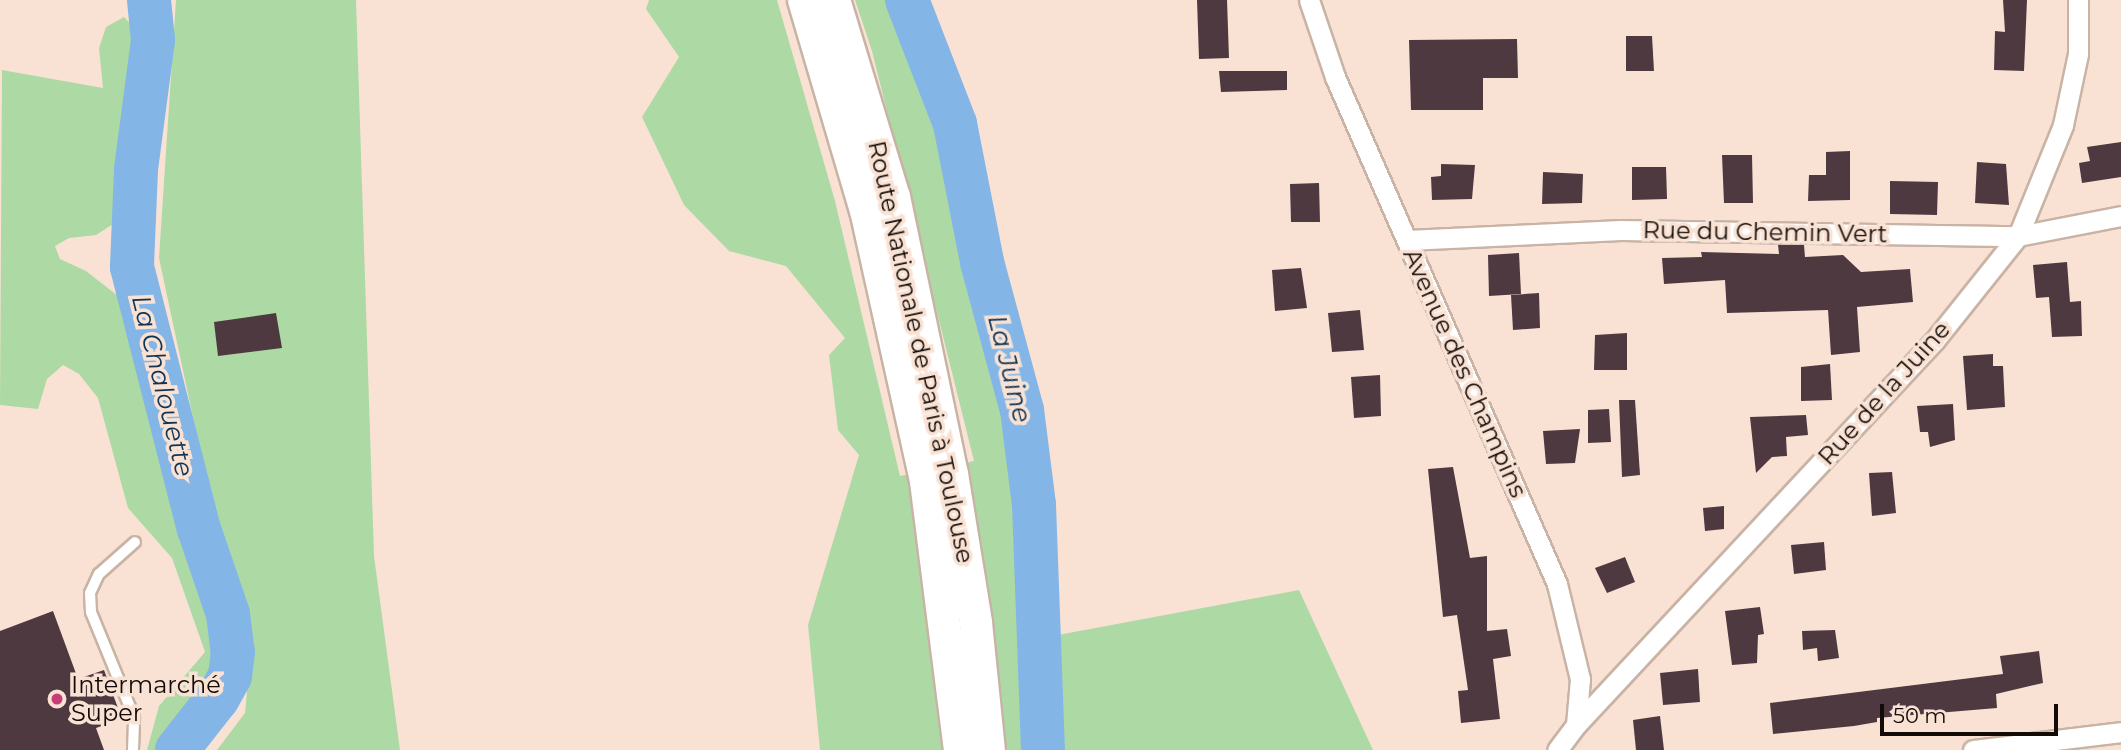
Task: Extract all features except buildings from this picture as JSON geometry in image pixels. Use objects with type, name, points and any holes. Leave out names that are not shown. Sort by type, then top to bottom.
[{"type":"main road","name":"Route Nationale de Paris à Toulouse","points":[[804,0],[866,210],[926,481],[960,750]]},
{"type":"main road","name":"Route Nationale de Paris à Toulouse","points":[[834,0],[894,197],[952,474],[976,623],[989,750]]},
{"type":"street","name":"Avenue des Champins","points":[[1309,0],[1335,78],[1556,584],[1580,678],[1576,724]]},
{"type":"street","name":"Rue de la Juine","points":[[1576,724],[1936,340],[2018,236],[2063,125],[2078,54],[2078,0]]},
{"type":"street","name":"Rue du Chemin Vert","points":[[1407,240],[1621,230],[2018,236],[2121,216]]},
{"type":"street","points":[[1557,750],[1576,724]]},
{"type":"street","points":[[1973,750],[2121,732]]},
{"type":"lane","points":[[133,750],[134,717],[91,612],[90,593],[107,564],[135,542]]},
{"type":"green space","points":[[176,0],[356,0],[374,556],[400,750],[217,750],[245,713],[252,637],[220,544],[159,258]]},
{"type":"green space","points":[[649,0],[777,0],[835,201],[900,476],[974,461],[872,51],[855,0],[926,0],[972,135],[1040,449],[1058,635],[1299,590],[1373,750],[820,750],[808,625],[859,455],[838,430],[829,355],[845,338],[786,266],[729,251],[684,205],[642,117],[679,57],[646,9]]},
{"type":"green space","points":[[124,17],[147,41],[140,91],[126,114],[118,221],[96,235],[69,238],[55,246],[60,259],[86,271],[127,303],[173,482],[226,658],[218,685],[173,750],[147,750],[159,706],[205,652],[172,558],[128,508],[98,398],[79,374],[63,365],[47,379],[38,409],[0,405],[2,70],[103,88],[99,48],[106,27]]},
{"type":"waterway","name":"La Chalouette","points":[[149,0],[153,40],[136,170],[132,267],[199,529],[228,614],[233,652],[230,676],[217,699],[177,750]]},
{"type":"waterway","name":"La Juine","points":[[907,0],[955,124],[982,262],[1022,410],[1034,505],[1043,750]]},
{"type":"place","name":"Intermarché Super","points":[[57,699]]}]
